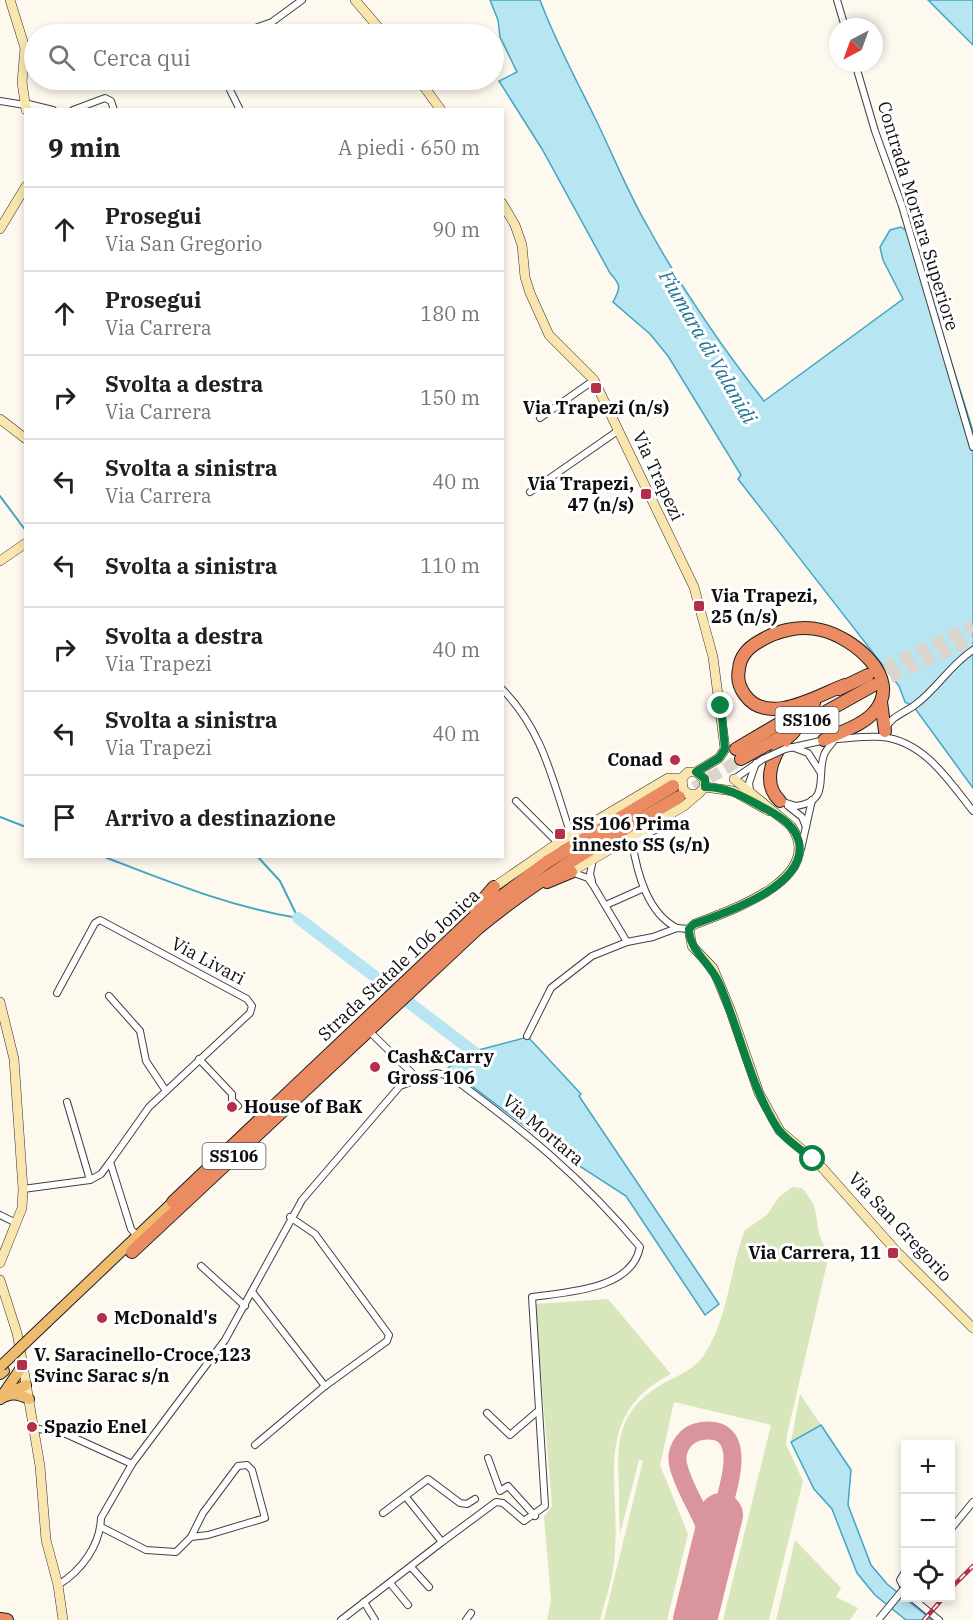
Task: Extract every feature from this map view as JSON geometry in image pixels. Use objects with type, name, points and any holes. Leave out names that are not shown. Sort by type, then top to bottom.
[{"type":"highway","points":[[850,690],[782,708],[765,708],[750,701],[743,692],[739,682],[739,665],[747,650],[767,637],[794,629],[821,630],[837,635],[864,653],[879,675],[883,685],[880,711],[885,734]]},
{"type":"highway","name":"SS106","points":[[739,754],[871,680]]},
{"type":"highway","points":[[780,801],[771,789],[769,778],[779,748],[792,734],[850,690]]},
{"type":"highway","points":[[830,740],[870,716],[881,700]]},
{"type":"highway","name":"Strada Statale 106 Jonica","points":[[132,1252],[176,1205],[372,1023],[438,957],[514,898],[678,787]]},
{"type":"highway","name":"Strada Statale 106 Jonica","points":[[438,957],[444,943],[506,890],[547,862],[678,787]]},
{"type":"highway","points":[[514,898],[571,872]]},
{"type":"highway","points":[[444,943],[494,887]]},
{"type":"highway","points":[[0,1618],[6,1620]]},
{"type":"main road","points":[[1,1370],[137,1236],[176,1205]]},
{"type":"main road","points":[[48,1325],[132,1252]]},
{"type":"main road","points":[[4,1395],[23,1365]]},
{"type":"main road","points":[[4,1395],[26,1385]]},
{"type":"main road","points":[[4,1395],[18,1394],[29,1399]]},
{"type":"street","points":[[10,0],[24,45]]},
{"type":"street","points":[[267,24],[302,0]]},
{"type":"street","points":[[355,0],[375,24]]},
{"type":"street","points":[[837,0],[842,18]]},
{"type":"street","points":[[0,101],[25,106],[22,82],[24,59]]},
{"type":"street","name":"Contrada Mortara Superiore","points":[[858,72],[875,131],[902,206],[973,447]]},
{"type":"street","points":[[230,90],[239,108]]},
{"type":"street","points":[[426,90],[440,108]]},
{"type":"street","points":[[78,108],[105,98],[111,101],[113,108]]},
{"type":"street","points":[[0,229],[24,189]]},
{"type":"street","name":"Via Trapezi","points":[[504,206],[515,225],[522,245],[525,277],[549,335],[594,380],[694,587],[713,657],[725,749],[719,758],[696,772]]},
{"type":"street","points":[[540,418],[594,380]]},
{"type":"street","points":[[0,419],[24,438]]},
{"type":"street","points":[[530,492],[619,430]]},
{"type":"street","points":[[3,559],[24,544]]},
{"type":"street","points":[[885,734],[894,717],[924,698],[938,681],[973,650]]},
{"type":"street","points":[[504,691],[516,703],[539,738],[571,835]]},
{"type":"street","points":[[494,887],[558,843],[668,778],[692,795],[734,779],[760,761],[788,748],[830,740],[885,734],[909,745],[936,765],[973,811]]},
{"type":"street","points":[[527,1036],[551,988],[592,956],[627,942],[653,938],[677,928],[689,929],[694,924],[739,908],[774,888],[792,868],[800,850],[812,800],[820,789],[824,755],[830,740]]},
{"type":"street","points":[[788,748],[808,753],[817,764],[822,776]]},
{"type":"street","points":[[750,790],[749,783],[760,761]]},
{"type":"street","points":[[571,872],[684,806],[701,790],[705,779],[696,772],[688,772],[678,787]]},
{"type":"street","points":[[734,779],[782,817],[797,834],[800,850]]},
{"type":"street","points":[[733,791],[731,785],[734,779]]},
{"type":"street","points":[[717,787],[733,791],[782,817]]},
{"type":"street","points":[[780,801],[796,806],[812,800]]},
{"type":"street","points":[[516,801],[558,843]]},
{"type":"street","points":[[780,801],[802,817],[805,835]]},
{"type":"street","points":[[657,829],[632,842],[637,872],[665,920],[677,928]]},
{"type":"street","points":[[593,859],[590,874],[594,885]]},
{"type":"street","points":[[571,872],[588,878],[594,885],[627,942]]},
{"type":"street","points":[[606,905],[645,888]]},
{"type":"street","name":"Via Livari","points":[[57,993],[95,923],[100,920],[248,999],[252,1006],[250,1013],[148,1107],[101,1174],[90,1180]]},
{"type":"street","name":"Via San Gregorio","points":[[689,929],[692,946],[713,968],[759,1093],[780,1131],[818,1163],[898,1253],[973,1328]]},
{"type":"street","points":[[109,996],[140,1031],[146,1061],[166,1091]]},
{"type":"street","points":[[0,1002],[14,1059],[23,1189],[21,1208],[0,1263]]},
{"type":"street","points":[[372,1023],[417,1078]]},
{"type":"street","points":[[199,1059],[232,1094],[232,1100],[238,1106]]},
{"type":"street","name":"Via Mortara","points":[[58,1586],[75,1573],[87,1558],[101,1527],[101,1518],[132,1464],[225,1340],[253,1293],[290,1217],[308,1192],[400,1086],[417,1078],[436,1073],[450,1076],[508,1119],[561,1162],[613,1215],[640,1247],[639,1254],[626,1272],[592,1289],[532,1297],[538,1411]]},
{"type":"street","points":[[23,1189],[90,1180],[67,1102]]},
{"type":"street","points":[[110,1162],[131,1229],[137,1236]]},
{"type":"street","points":[[0,1215],[16,1223]]},
{"type":"street","points":[[255,1445],[325,1386],[387,1341],[389,1335],[315,1234],[290,1217]]},
{"type":"street","points":[[201,1266],[245,1306]]},
{"type":"street","points":[[0,1280],[17,1332],[34,1428],[46,1540],[58,1586],[63,1620]]},
{"type":"street","points":[[253,1293],[325,1386]]},
{"type":"street","points":[[487,1413],[510,1435],[538,1411]]},
{"type":"street","points":[[341,1620],[496,1502],[503,1503],[524,1521],[535,1516],[545,1506],[538,1411]]},
{"type":"street","points":[[34,1428],[66,1434],[132,1464]]},
{"type":"street","points":[[488,1458],[500,1491],[508,1486],[535,1516]]},
{"type":"street","points":[[101,1527],[146,1550],[176,1552],[190,1537],[203,1513],[238,1466],[247,1465],[252,1470],[265,1518],[208,1535],[190,1537]]},
{"type":"street","points":[[383,1513],[428,1479],[460,1503],[467,1504],[475,1499]]},
{"type":"street","points":[[406,1497],[442,1542]]},
{"type":"street","points":[[955,1525],[973,1502]]},
{"type":"street","points":[[411,1567],[429,1587]]},
{"type":"street","points":[[390,1583],[408,1605]]},
{"type":"street","points":[[879,1619],[901,1592]]},
{"type":"street","points":[[364,1602],[375,1620]]},
{"type":"street","points":[[917,1602],[939,1620]]},
{"type":"street","points":[[466,1620],[471,1613]]},
{"type":"green space","points":[[792,1187],[802,1188],[812,1201],[828,1259],[787,1435],[786,1444],[803,1481],[769,1620],[723,1620],[771,1425],[674,1402],[660,1465],[688,1534],[667,1620],[604,1620],[643,1461],[639,1460],[620,1534],[618,1458],[626,1420],[643,1398],[694,1366],[704,1355],[724,1310],[745,1230],[767,1215],[779,1197]]},
{"type":"green space","points":[[608,1299],[671,1374],[645,1391],[628,1411],[619,1432],[614,1481],[616,1534],[614,1562],[600,1620],[547,1620],[551,1600],[544,1517],[552,1506],[535,1304]]},
{"type":"green space","points":[[800,1394],[821,1425],[791,1442]]},
{"type":"green space","points":[[795,1540],[841,1588],[836,1597],[858,1608],[850,1620],[776,1620]]},
{"type":"water","name":"Fiumara di Valanidi","points":[[490,0],[540,0],[559,46],[641,214],[674,273],[764,401],[903,299],[883,260],[880,247],[890,230],[901,227],[908,232],[922,277],[941,314],[939,323],[973,431],[973,788],[914,707],[905,702],[899,686],[738,479],[741,475],[668,356],[650,334],[613,302],[618,283],[610,273],[542,149],[504,89],[504,78],[517,72],[504,45],[504,24],[498,24]]},
{"type":"water","points":[[928,0],[973,0],[973,45]]},
{"type":"water","points":[[528,1037],[581,1094],[579,1096],[719,1304],[705,1315],[626,1196],[567,1158],[448,1068],[471,1052]]},
{"type":"water","points":[[821,1425],[851,1470],[848,1505],[871,1565],[887,1584],[901,1595],[901,1602],[910,1602],[932,1620],[906,1620],[875,1595],[857,1573],[832,1509],[814,1489],[791,1442]]},
{"type":"waterway","points":[[0,496],[24,528]]},
{"type":"waterway","points":[[0,817],[24,826]]},
{"type":"waterway","points":[[107,858],[223,900],[298,918]]},
{"type":"waterway","points":[[259,858],[280,881],[298,918]]},
{"type":"waterway","points":[[298,918],[483,1059]]},
{"type":"taxiway","points":[[711,1559],[708,1534],[686,1488],[678,1464],[680,1447],[696,1432],[717,1432],[727,1438],[732,1449],[731,1476],[721,1515]]},
{"type":"runway","points":[[695,1620],[721,1515]]},
{"type":"tunnel","points":[[868,675],[973,626]]},
{"type":"tunnel","points":[[874,685],[973,639]]},
{"type":"tunnel","points":[[679,797],[741,759]]},
{"type":"railway","points":[[955,1584],[973,1566]]},
{"type":"railway","points":[[924,1620],[940,1602]]},
{"type":"place","name":"Via Trapezi (n/s)","points":[[596,388]]},
{"type":"place","name":"Via Trapezi, 47 (n/s)","points":[[646,494]]},
{"type":"place","name":"Via Trapezi, 25 (n/s)","points":[[699,606]]},
{"type":"place","name":"Conad","points":[[675,760]]},
{"type":"place","name":"SS 106 Prima innesto SS (s/n)","points":[[560,834]]},
{"type":"place","name":"Cash&Carry Gross 106","points":[[375,1067]]},
{"type":"place","name":"House of BaK","points":[[232,1107]]},
{"type":"place","name":"Via Carrera, 11","points":[[893,1253]]},
{"type":"place","name":"McDonald's","points":[[102,1318]]},
{"type":"place","name":"V. Saracinello-Croce,123 Svinc Sarac s/n","points":[[22,1365]]},
{"type":"place","name":"Spazio Enel","points":[[32,1427]]},
{"type":"route","points":[[721,706],[725,749],[719,758],[702,766],[696,772],[705,779],[705,787],[733,791],[782,817],[797,834],[800,850],[798,859],[792,868],[774,888],[739,908],[694,924],[689,929],[689,937],[692,946],[713,968],[744,1046],[759,1093],[770,1115],[786,1138],[813,1159]]}]
